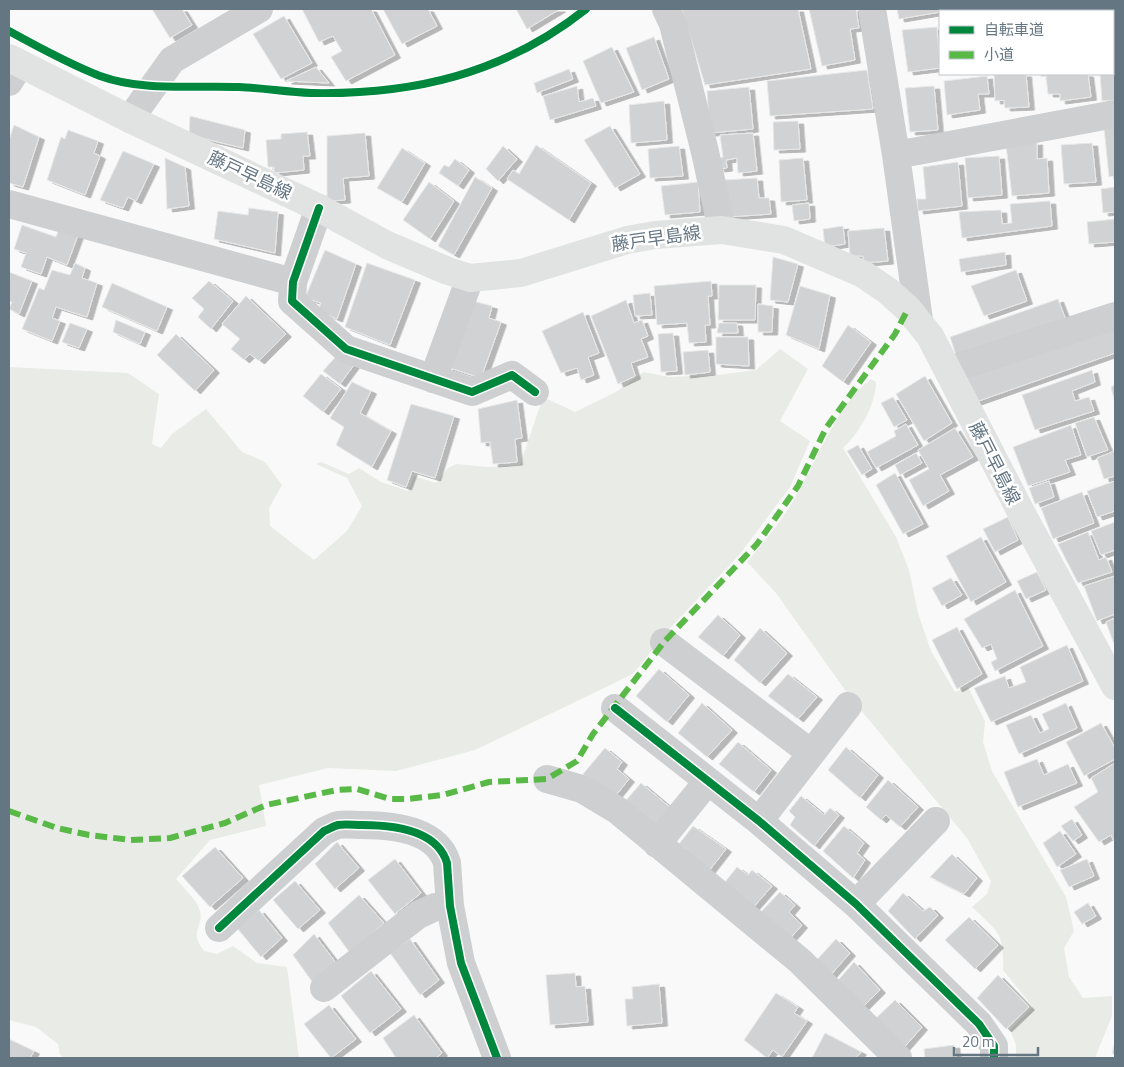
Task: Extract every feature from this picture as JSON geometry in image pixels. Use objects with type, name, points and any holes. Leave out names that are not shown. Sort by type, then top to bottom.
[{"type":"main road","name":"藤戸早島線","points":[[13,68],[130,118],[319,208],[387,245],[448,271],[470,278],[521,273],[627,240],[655,235],[722,230],[784,240],[863,274],[888,291],[919,320],[949,370],[1021,512],[1115,686]]},
{"type":"street","points":[[130,118],[172,60],[259,9]]},
{"type":"street","points":[[666,9],[673,24],[706,152],[722,230]]},
{"type":"street","points":[[872,9],[896,155],[919,320]]},
{"type":"street","points":[[896,155],[1115,114]]},
{"type":"street","points":[[9,204],[293,282]]},
{"type":"street","points":[[319,208],[293,282],[292,301],[346,349],[472,392],[512,375],[535,392]]},
{"type":"street","points":[[433,379],[470,278]]},
{"type":"street","points":[[949,370],[1115,316]]},
{"type":"street","points":[[664,642],[811,753]]},
{"type":"street","points":[[759,821],[848,706]]},
{"type":"street","points":[[614,708],[759,821],[856,904],[979,1024],[994,1046],[994,1058]]},
{"type":"street","points":[[547,779],[582,789],[617,810],[800,961],[898,1058]]},
{"type":"street","points":[[657,844],[707,782]]},
{"type":"street","points":[[856,904],[936,821]]},
{"type":"street","points":[[219,928],[324,831],[339,825],[402,829],[424,836],[438,845],[444,852],[447,863],[450,906],[461,963],[497,1058]]},
{"type":"street","points":[[324,988],[418,915],[434,907],[450,906]]},
{"type":"shaded area","points":[[780,349],[808,369],[780,421],[810,441],[790,487],[740,554],[672,626],[633,674],[475,750],[396,771],[328,768],[259,785],[266,826],[210,840],[176,879],[193,898],[200,911],[201,917],[197,938],[204,951],[217,954],[233,946],[257,963],[287,967],[299,1058],[65,1058],[60,1055],[58,1044],[36,1027],[9,1020],[9,367],[128,373],[159,394],[152,444],[161,448],[172,434],[206,409],[242,452],[265,462],[282,485],[269,508],[270,526],[314,560],[347,531],[362,506],[347,478],[316,464],[321,462],[349,474],[359,468],[381,482],[408,491],[414,476],[436,483],[448,468],[456,464],[488,467],[520,465],[543,397],[575,412],[616,392],[644,372],[669,377],[718,375],[756,370]]},
{"type":"shaded area","points":[[871,379],[876,382],[870,409],[855,435],[843,448],[896,537],[909,570],[918,613],[931,651],[955,692],[968,687],[985,721],[983,742],[992,771],[1066,897],[1074,931],[1064,948],[1069,977],[1083,998],[1112,996],[1112,1016],[1095,1058],[1016,1058],[1016,1045],[1010,1030],[1033,1007],[1003,970],[1002,948],[998,934],[972,907],[987,894],[991,881],[967,838],[850,697],[776,593],[747,562],[794,501],[839,415],[859,389]]},
{"type":"building","points":[[152,9],[182,9],[192,25],[170,38]]},
{"type":"building","points":[[302,9],[371,9],[395,55],[346,81],[331,57],[342,51],[333,36],[319,42]]},
{"type":"building","points":[[383,9],[428,9],[437,26],[402,44]]},
{"type":"building","points":[[516,9],[560,9],[527,29]]},
{"type":"building","points":[[682,9],[798,9],[811,69],[705,85]]},
{"type":"building","points":[[809,9],[856,9],[859,28],[850,29],[855,60],[822,66]]},
{"type":"building","points":[[897,9],[939,10],[939,12],[899,19]]},
{"type":"building","points":[[1105,9],[1105,10],[1081,10]]},
{"type":"building","points":[[284,16],[312,63],[281,79],[253,34]]},
{"type":"building","points":[[937,27],[939,68],[908,72],[902,30]]},
{"type":"building","points":[[654,37],[669,79],[642,90],[626,48]]},
{"type":"building","points":[[612,47],[634,92],[601,103],[583,61]]},
{"type":"building","points":[[1115,51],[1115,100],[1102,101],[1100,75],[1114,75]]},
{"type":"building","points":[[316,67],[329,83],[286,81]]},
{"type":"building","points":[[569,69],[573,79],[537,93],[534,83]]},
{"type":"building","points":[[867,70],[873,109],[770,116],[767,81]]},
{"type":"building","points":[[994,75],[1026,75],[1029,107],[1005,108],[1004,100],[995,101]]},
{"type":"building","points":[[1041,75],[1088,75],[1091,97],[1060,101],[1060,94],[1048,94],[1046,76],[1041,77]]},
{"type":"building","points":[[987,76],[989,94],[978,94],[980,110],[947,115],[944,81]]},
{"type":"building","points":[[577,86],[579,102],[593,98],[596,106],[550,120],[543,96]]},
{"type":"building","points":[[934,86],[938,130],[910,132],[905,88]]},
{"type":"building","points":[[749,87],[753,129],[710,133],[707,91]]},
{"type":"building","points":[[664,101],[667,140],[631,143],[629,105]]},
{"type":"building","points":[[190,116],[245,130],[243,148],[189,135]]},
{"type":"building","points":[[798,121],[800,149],[774,150],[773,122]]},
{"type":"building","points":[[14,125],[39,137],[23,187],[9,183],[9,140]]},
{"type":"building","points":[[610,126],[640,174],[615,188],[584,140]]},
{"type":"building","points":[[1115,127],[1115,176],[1109,177],[1104,128]]},
{"type":"building","points":[[68,130],[98,141],[94,153],[100,156],[85,195],[47,180],[61,137],[65,139]]},
{"type":"building","points":[[307,132],[310,156],[303,156],[304,170],[274,173],[274,167],[268,167],[266,140],[281,139],[281,134]]},
{"type":"building","points":[[365,133],[369,176],[343,178],[345,200],[327,201],[327,136]]},
{"type":"building","points":[[753,133],[757,171],[738,173],[737,158],[726,160],[727,168],[719,169],[718,158],[723,157],[720,135]]},
{"type":"building","points":[[1037,142],[1037,159],[1047,158],[1049,193],[1012,196],[1006,145]]},
{"type":"building","points":[[1092,143],[1096,182],[1064,184],[1061,145]]},
{"type":"building","points":[[536,145],[591,183],[569,220],[507,179],[513,170],[519,174]]},
{"type":"building","points":[[503,146],[517,159],[498,181],[486,169]]},
{"type":"building","points":[[679,146],[683,176],[650,178],[648,149]]},
{"type":"building","points":[[402,148],[425,163],[402,202],[377,188]]},
{"type":"building","points":[[123,151],[154,164],[136,201],[128,197],[123,208],[100,200]]},
{"type":"building","points":[[999,156],[1002,195],[968,198],[965,158]]},
{"type":"building","points":[[165,158],[185,167],[189,206],[167,209]]},
{"type":"building","points":[[803,158],[807,200],[781,202],[779,160]]},
{"type":"building","points":[[455,159],[469,170],[458,186],[439,173],[444,165],[449,167]]},
{"type":"building","points":[[958,162],[962,206],[918,211],[917,199],[926,199],[923,167]]},
{"type":"building","points":[[475,177],[492,188],[454,255],[438,246]]},
{"type":"building","points":[[757,178],[759,198],[769,198],[771,214],[727,217],[724,180]]},
{"type":"building","points":[[429,182],[454,201],[430,239],[403,220]]},
{"type":"building","points":[[698,182],[700,212],[665,215],[661,186]]},
{"type":"building","points":[[1115,187],[1115,212],[1103,213],[1101,189]]},
{"type":"building","points":[[1050,201],[1052,226],[962,238],[959,212],[1001,210],[1002,224],[1012,223],[1010,204]]},
{"type":"building","points":[[809,203],[810,219],[794,221],[792,205]]},
{"type":"building","points":[[249,208],[278,212],[275,253],[214,239],[218,211],[248,215]]},
{"type":"building","points":[[1115,219],[1115,242],[1089,244],[1087,222]]},
{"type":"building","points":[[22,225],[56,237],[59,229],[78,235],[67,265],[47,257],[41,274],[21,267],[26,253],[14,249]]},
{"type":"building","points":[[843,226],[845,244],[825,247],[823,229]]},
{"type":"building","points":[[884,228],[888,261],[864,263],[863,256],[850,256],[848,231]]},
{"type":"building","points":[[325,250],[356,264],[337,319],[318,311],[321,303],[305,298]]},
{"type":"building","points":[[1005,252],[1006,265],[961,272],[959,259]]},
{"type":"building","points":[[773,257],[798,264],[788,302],[770,300]]},
{"type":"building","points":[[75,263],[85,268],[82,278],[97,283],[87,317],[56,307],[52,318],[60,321],[52,341],[22,329],[39,288],[44,290],[52,270],[70,275]]},
{"type":"building","points":[[367,263],[415,280],[390,345],[345,327]]},
{"type":"building","points":[[1016,270],[1027,301],[984,316],[971,286]]},
{"type":"building","points":[[9,272],[32,281],[19,314],[9,309],[12,302],[9,301]]},
{"type":"building","points":[[209,281],[233,301],[211,329],[198,317],[204,309],[192,298]]},
{"type":"building","points":[[711,281],[712,296],[708,296],[710,325],[705,325],[706,342],[689,343],[687,323],[657,325],[654,286]]},
{"type":"building","points":[[112,283],[167,307],[157,331],[102,307]]},
{"type":"building","points":[[719,285],[756,285],[755,320],[718,320]]},
{"type":"building","points":[[800,286],[830,295],[819,349],[786,335]]},
{"type":"building","points":[[650,293],[652,315],[635,316],[633,295]]},
{"type":"building","points":[[246,296],[286,334],[259,361],[250,354],[244,360],[231,349],[240,339],[222,324]]},
{"type":"building","points":[[1058,299],[1067,323],[958,361],[950,337]]},
{"type":"building","points":[[626,300],[634,323],[642,320],[648,336],[641,339],[648,357],[631,363],[635,376],[618,384],[591,316]]},
{"type":"building","points":[[473,301],[492,306],[489,318],[501,322],[481,378],[447,367]]},
{"type":"building","points":[[758,304],[773,306],[772,332],[758,332]]},
{"type":"building","points":[[583,312],[599,353],[588,357],[594,375],[581,380],[577,368],[561,373],[542,331]]},
{"type":"building","points":[[116,320],[145,332],[140,344],[113,332]]},
{"type":"building","points":[[70,323],[87,329],[79,348],[62,342]]},
{"type":"building","points":[[719,323],[737,323],[738,333],[717,333]]},
{"type":"building","points":[[848,325],[871,342],[843,382],[822,366]]},
{"type":"building","points":[[1115,325],[1115,353],[973,403],[965,378]]},
{"type":"building","points":[[673,333],[677,371],[661,372],[658,334]]},
{"type":"building","points":[[176,334],[214,370],[195,391],[157,355]]},
{"type":"building","points":[[716,337],[748,337],[749,366],[716,364]]},
{"type":"building","points":[[708,350],[710,372],[685,375],[683,352]]},
{"type":"building","points":[[339,353],[354,365],[340,384],[323,371]]},
{"type":"building","points":[[1092,370],[1095,382],[1072,391],[1075,401],[1089,397],[1094,411],[1035,430],[1022,395]]},
{"type":"building","points":[[321,374],[341,389],[323,412],[303,396]]},
{"type":"building","points":[[925,376],[952,423],[924,441],[896,394]]},
{"type":"building","points":[[352,382],[371,391],[360,413],[391,431],[372,467],[336,445],[344,427],[330,418]]},
{"type":"building","points":[[1115,385],[1115,403],[1111,387]]},
{"type":"building","points":[[893,397],[907,420],[894,427],[881,403]]},
{"type":"building","points":[[517,400],[522,438],[515,439],[517,462],[493,464],[490,442],[481,443],[478,409]]},
{"type":"building","points":[[411,404],[454,416],[435,478],[412,471],[406,487],[387,480]]},
{"type":"building","points":[[1094,417],[1108,450],[1087,457],[1075,423]]},
{"type":"building","points":[[906,424],[918,445],[876,468],[867,452],[896,436],[894,431]]},
{"type":"building","points":[[1071,425],[1081,455],[1065,460],[1070,472],[1028,486],[1013,447]]},
{"type":"building","points":[[955,428],[973,457],[940,475],[949,491],[923,506],[909,480],[929,469],[918,450]]},
{"type":"building","points":[[858,445],[872,469],[862,475],[847,451]]},
{"type":"building","points":[[1115,451],[1115,476],[1104,479],[1097,458]]},
{"type":"building","points":[[916,453],[922,463],[900,475],[895,465]]},
{"type":"building","points":[[895,473],[923,524],[903,534],[876,485]]},
{"type":"building","points":[[1049,481],[1054,497],[1035,504],[1029,488]]},
{"type":"building","points":[[1115,481],[1115,511],[1097,517],[1087,491]]},
{"type":"building","points":[[1082,492],[1094,523],[1053,539],[1041,508]]},
{"type":"building","points":[[1008,517],[1018,540],[995,552],[983,529]]},
{"type":"building","points":[[1115,522],[1115,550],[1101,555],[1091,531]]},
{"type":"building","points":[[1088,532],[1099,560],[1106,557],[1112,572],[1078,583],[1058,544]]},
{"type":"building","points":[[981,537],[1006,582],[971,602],[946,556]]},
{"type":"building","points":[[1037,572],[1046,590],[1026,599],[1017,581]]},
{"type":"building","points":[[1115,576],[1115,614],[1097,621],[1084,586]]},
{"type":"building","points":[[951,578],[962,595],[942,606],[932,588]]},
{"type":"building","points":[[1015,590],[1043,646],[995,671],[991,662],[997,659],[991,644],[982,648],[964,619]]},
{"type":"building","points":[[718,615],[740,635],[723,656],[698,637]]},
{"type":"building","points":[[1115,618],[1115,647],[1106,622]]},
{"type":"building","points":[[957,627],[982,674],[957,689],[932,640]]},
{"type":"building","points":[[760,628],[787,653],[760,683],[734,660]]},
{"type":"building","points":[[1067,645],[1083,681],[991,722],[974,688],[1005,676],[1009,688],[1026,682],[1020,667]]},
{"type":"building","points":[[659,669],[689,695],[667,722],[636,696]]},
{"type":"building","points":[[788,674],[817,697],[798,719],[768,696]]},
{"type":"building","points":[[702,703],[732,730],[707,757],[678,733]]},
{"type":"building","points":[[1066,703],[1077,728],[1019,754],[1006,725],[1031,715],[1040,733],[1049,729],[1042,714]]},
{"type":"building","points":[[1101,723],[1115,748],[1115,759],[1084,776],[1066,742]]},
{"type":"building","points":[[738,742],[771,770],[754,792],[719,764]]},
{"type":"building","points":[[846,747],[878,775],[860,798],[828,770]]},
{"type":"building","points":[[605,748],[622,762],[617,769],[629,779],[613,799],[583,774]]},
{"type":"building","points":[[1037,759],[1044,775],[1068,764],[1077,783],[1018,807],[1004,772]]},
{"type":"building","points":[[1115,763],[1115,843],[1111,835],[1099,842],[1074,807],[1098,792],[1091,778]]},
{"type":"building","points":[[888,780],[918,807],[900,827],[886,815],[881,820],[866,807]]},
{"type":"building","points":[[641,783],[672,809],[652,832],[622,805]]},
{"type":"building","points":[[801,796],[824,815],[830,808],[839,815],[814,846],[790,825],[795,817],[789,811]]},
{"type":"building","points":[[1072,819],[1082,835],[1073,841],[1061,826]]},
{"type":"building","points":[[693,826],[726,849],[705,876],[681,858],[686,849],[679,844]]},
{"type":"building","points":[[844,826],[864,843],[857,853],[865,860],[853,878],[823,851]]},
{"type":"building","points":[[1060,831],[1076,854],[1057,867],[1043,843]]},
{"type":"building","points":[[337,842],[359,868],[335,889],[315,864]]},
{"type":"building","points":[[215,847],[243,878],[210,907],[182,876]]},
{"type":"building","points":[[952,854],[977,878],[964,894],[930,877]]},
{"type":"building","points":[[395,859],[421,893],[395,914],[368,880]]},
{"type":"building","points":[[1087,859],[1094,876],[1069,887],[1060,870]]},
{"type":"building","points":[[737,867],[748,875],[752,870],[772,886],[751,910],[721,887]]},
{"type":"building","points":[[295,881],[320,910],[298,929],[273,900]]},
{"type":"building","points":[[780,892],[795,905],[789,912],[802,925],[786,943],[757,916]]},
{"type":"building","points":[[903,893],[923,911],[930,907],[938,915],[915,939],[888,911]]},
{"type":"building","points":[[359,895],[384,923],[350,953],[328,923]]},
{"type":"building","points":[[1088,903],[1096,916],[1082,924],[1074,912]]},
{"type":"building","points":[[259,910],[282,938],[261,957],[237,928]]},
{"type":"building","points":[[969,917],[998,945],[975,969],[945,940]]},
{"type":"building","points":[[314,934],[340,968],[316,987],[293,955]]},
{"type":"building","points":[[410,939],[439,980],[420,995],[390,953]]},
{"type":"building","points":[[836,939],[850,953],[828,978],[813,964]]},
{"type":"building","points":[[854,962],[880,990],[858,1012],[833,986]]},
{"type":"building","points":[[371,971],[401,1009],[370,1033],[341,996]]},
{"type":"building","points":[[575,973],[576,987],[585,986],[588,1022],[550,1025],[546,975]]},
{"type":"building","points":[[998,975],[1029,1007],[1006,1029],[977,998]]},
{"type":"building","points":[[659,984],[662,1023],[627,1026],[625,999],[633,999],[632,987]]},
{"type":"building","points":[[776,993],[798,1007],[794,1013],[807,1021],[782,1057],[773,1050],[767,1058],[744,1040]]},
{"type":"building","points":[[895,1000],[922,1027],[900,1052],[871,1023]]},
{"type":"building","points":[[329,1005],[356,1039],[331,1058],[304,1024]]},
{"type":"building","points":[[414,1015],[442,1053],[436,1058],[396,1058],[383,1038]]},
{"type":"building","points":[[825,1033],[861,1052],[856,1058],[812,1058]]},
{"type":"building","points":[[9,1039],[34,1051],[30,1058],[9,1058]]},
{"type":"building","points":[[1115,1041],[1115,1054],[1112,1054]]},
{"type":"building","points":[[954,1045],[956,1058],[925,1058],[924,1049]]},
{"type":"marked path","points":[[9,811],[57,828],[89,835],[131,840],[170,838],[225,823],[266,805],[337,790],[357,789],[390,799],[407,799],[443,795],[489,782],[547,779],[577,761],[593,734],[664,642],[757,544],[798,486],[826,428],[895,334],[908,309]]},
{"type":"cycle path","points":[[9,31],[88,71],[117,81],[169,87],[239,87],[311,93],[349,93],[421,84],[456,76],[490,65],[523,50],[555,31],[586,9]]},
{"type":"cycle path","points":[[319,208],[293,282],[292,301],[346,349],[472,392],[512,375],[535,392]]},
{"type":"cycle path","points":[[615,708],[759,821],[856,904],[979,1024],[994,1046],[994,1058]]},
{"type":"cycle path","points":[[219,928],[324,831],[338,825],[374,825],[399,828],[424,836],[442,852],[447,863],[450,906],[461,963],[497,1058]]}]
